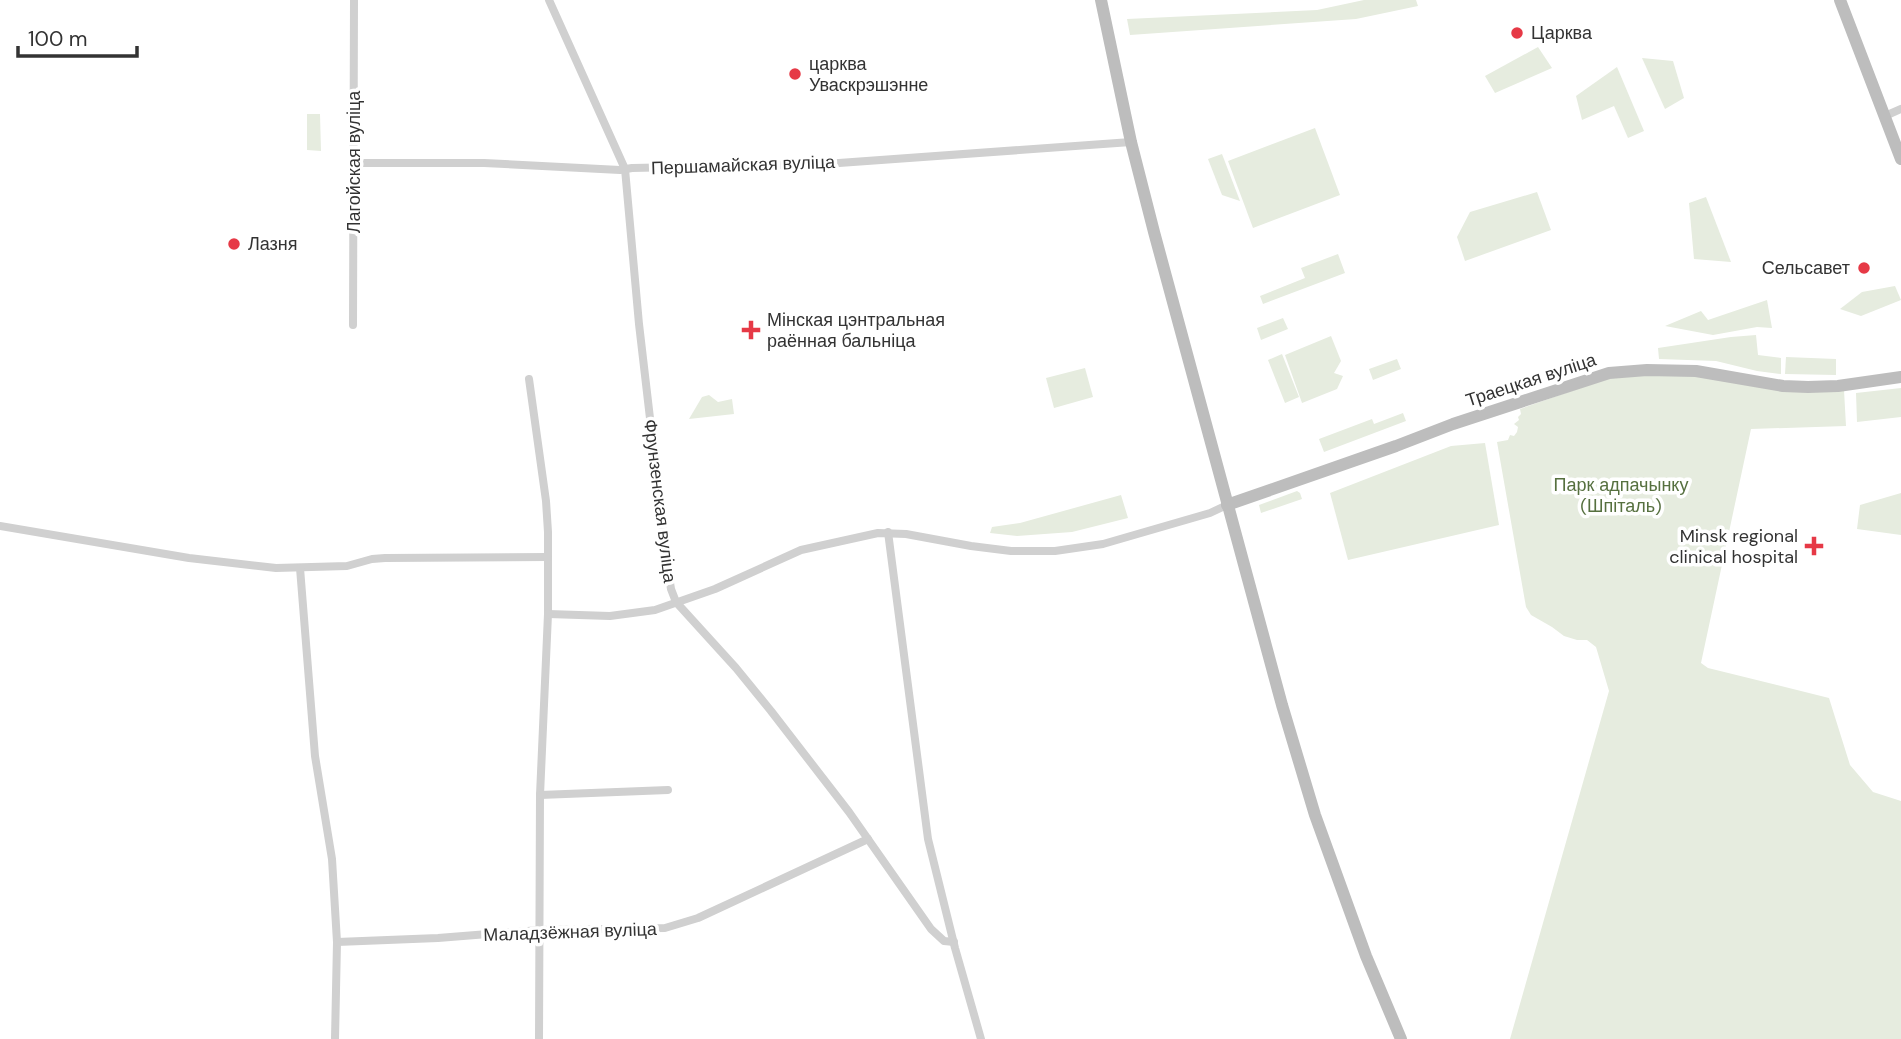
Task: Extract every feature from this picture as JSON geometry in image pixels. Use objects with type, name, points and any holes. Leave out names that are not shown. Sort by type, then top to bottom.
[{"type":"main road","points":[[1101,0],[1131,142],[1282,705],[1315,815],[1366,956],[1401,1039]]},
{"type":"main road","points":[[1840,0],[1894,112],[1901,159]]},
{"type":"main road","name":"Траецкая вуліца","points":[[1227,505],[1453,424],[1609,373],[1647,370],[1696,371],[1783,386],[1808,387],[1838,386],[1901,377]]},
{"type":"street","name":"Лагойская вуліца","points":[[353,325],[354,0]]},
{"type":"street","name":"Фрунзенская вуліца","points":[[549,0],[625,169],[667,564],[676,603],[745,678],[868,839],[931,929],[944,941],[954,942]]},
{"type":"street","name":"Першамайская вуліца","points":[[354,163],[484,163],[625,169],[825,164],[1131,142]]},
{"type":"street","points":[[529,379],[546,501],[548,557],[548,614],[541,739],[539,1039]]},
{"type":"street","points":[[548,614],[610,616],[655,610],[715,589],[802,550],[888,532],[1011,551],[1055,551],[1103,544],[1210,513],[1227,505]]},
{"type":"street","points":[[0,526],[189,558],[264,567],[347,566],[384,558],[548,557]]},
{"type":"street","points":[[888,532],[928,839],[981,1039]]},
{"type":"street","points":[[300,568],[315,756],[332,859],[337,942],[335,1039]]},
{"type":"street","points":[[540,795],[667,790]]},
{"type":"street","name":"Маладзёжная вуліца","points":[[337,942],[540,930],[657,930],[682,924],[868,839]]},
{"type":"green space","points":[[1364,0],[1416,0],[1418,6],[1356,19],[1130,35],[1127,19],[1317,10]]},
{"type":"green space","points":[[1538,47],[1552,68],[1495,93],[1485,76]]},
{"type":"green space","points":[[1642,58],[1673,61],[1684,98],[1665,109]]},
{"type":"green space","points":[[1617,67],[1644,131],[1628,138],[1614,106],[1582,120],[1576,96]]},
{"type":"green space","points":[[307,114],[320,114],[321,151],[307,150]]},
{"type":"green space","points":[[1315,128],[1340,195],[1253,228],[1228,161]]},
{"type":"green space","points":[[1222,154],[1240,201],[1222,195],[1208,159]]},
{"type":"green space","points":[[1537,192],[1551,230],[1465,261],[1457,237],[1470,212]]},
{"type":"green space","points":[[1706,197],[1731,262],[1694,259],[1689,203]]},
{"type":"green space","points":[[1338,254],[1345,273],[1263,304],[1260,296],[1305,278],[1301,268]]},
{"type":"green space","points":[[1895,286],[1901,300],[1861,316],[1840,309],[1862,292]]},
{"type":"green space","points":[[1767,300],[1772,328],[1757,327],[1713,335],[1665,326],[1701,311],[1708,320]]},
{"type":"green space","points":[[1283,318],[1288,329],[1261,340],[1257,328]]},
{"type":"green space","points":[[1756,335],[1758,355],[1781,358],[1781,374],[1716,361],[1659,359],[1658,348]]},
{"type":"green space","points":[[1331,336],[1341,361],[1334,373],[1343,376],[1337,389],[1302,403],[1285,355]]},
{"type":"green space","points":[[1282,354],[1299,397],[1285,403],[1268,360]]},
{"type":"green space","points":[[1786,357],[1836,359],[1836,375],[1785,374]]},
{"type":"green space","points":[[1397,359],[1401,369],[1373,380],[1369,369]]},
{"type":"green space","points":[[1085,368],[1093,397],[1054,408],[1046,378]]},
{"type":"green space","name":"Парк адпачынку (Шпіталь)","points":[[1626,374],[1698,376],[1844,390],[1846,426],[1751,429],[1701,663],[1708,668],[1829,698],[1850,765],[1873,792],[1901,801],[1901,1039],[1510,1039],[1609,691],[1596,647],[1587,640],[1564,636],[1531,615],[1526,607],[1497,442],[1508,440],[1510,435],[1514,436],[1517,432],[1518,427],[1514,424],[1519,420],[1520,409]]},
{"type":"green space","points":[[1901,388],[1901,417],[1857,422],[1856,393]]},
{"type":"green space","points":[[709,395],[718,402],[732,399],[734,414],[689,419],[702,397]]},
{"type":"green space","points":[[1403,413],[1406,421],[1324,452],[1319,439],[1372,419],[1374,424]]},
{"type":"green space","points":[[1485,443],[1499,525],[1348,560],[1330,493],[1451,446]]},
{"type":"green space","points":[[1297,491],[1302,499],[1261,513],[1259,505]]},
{"type":"green space","points":[[1901,493],[1901,535],[1857,529],[1860,505]]},
{"type":"green space","points":[[1121,495],[1128,518],[1072,532],[1017,536],[990,533],[992,527],[1020,523]]},
{"type":"place","name":"Царква","points":[[1517,33]]},
{"type":"place","name":"царква Уваскрэшэнне","points":[[795,74]]},
{"type":"place","name":"Лазня","points":[[234,244]]},
{"type":"place","name":"Сельсавет","points":[[1864,268]]},
{"type":"place","name":"Мінская цэнтральная раённая бальніца","points":[[751,330]]},
{"type":"place","name":"Minsk regional clinical hospital","points":[[1814,546]]}]
